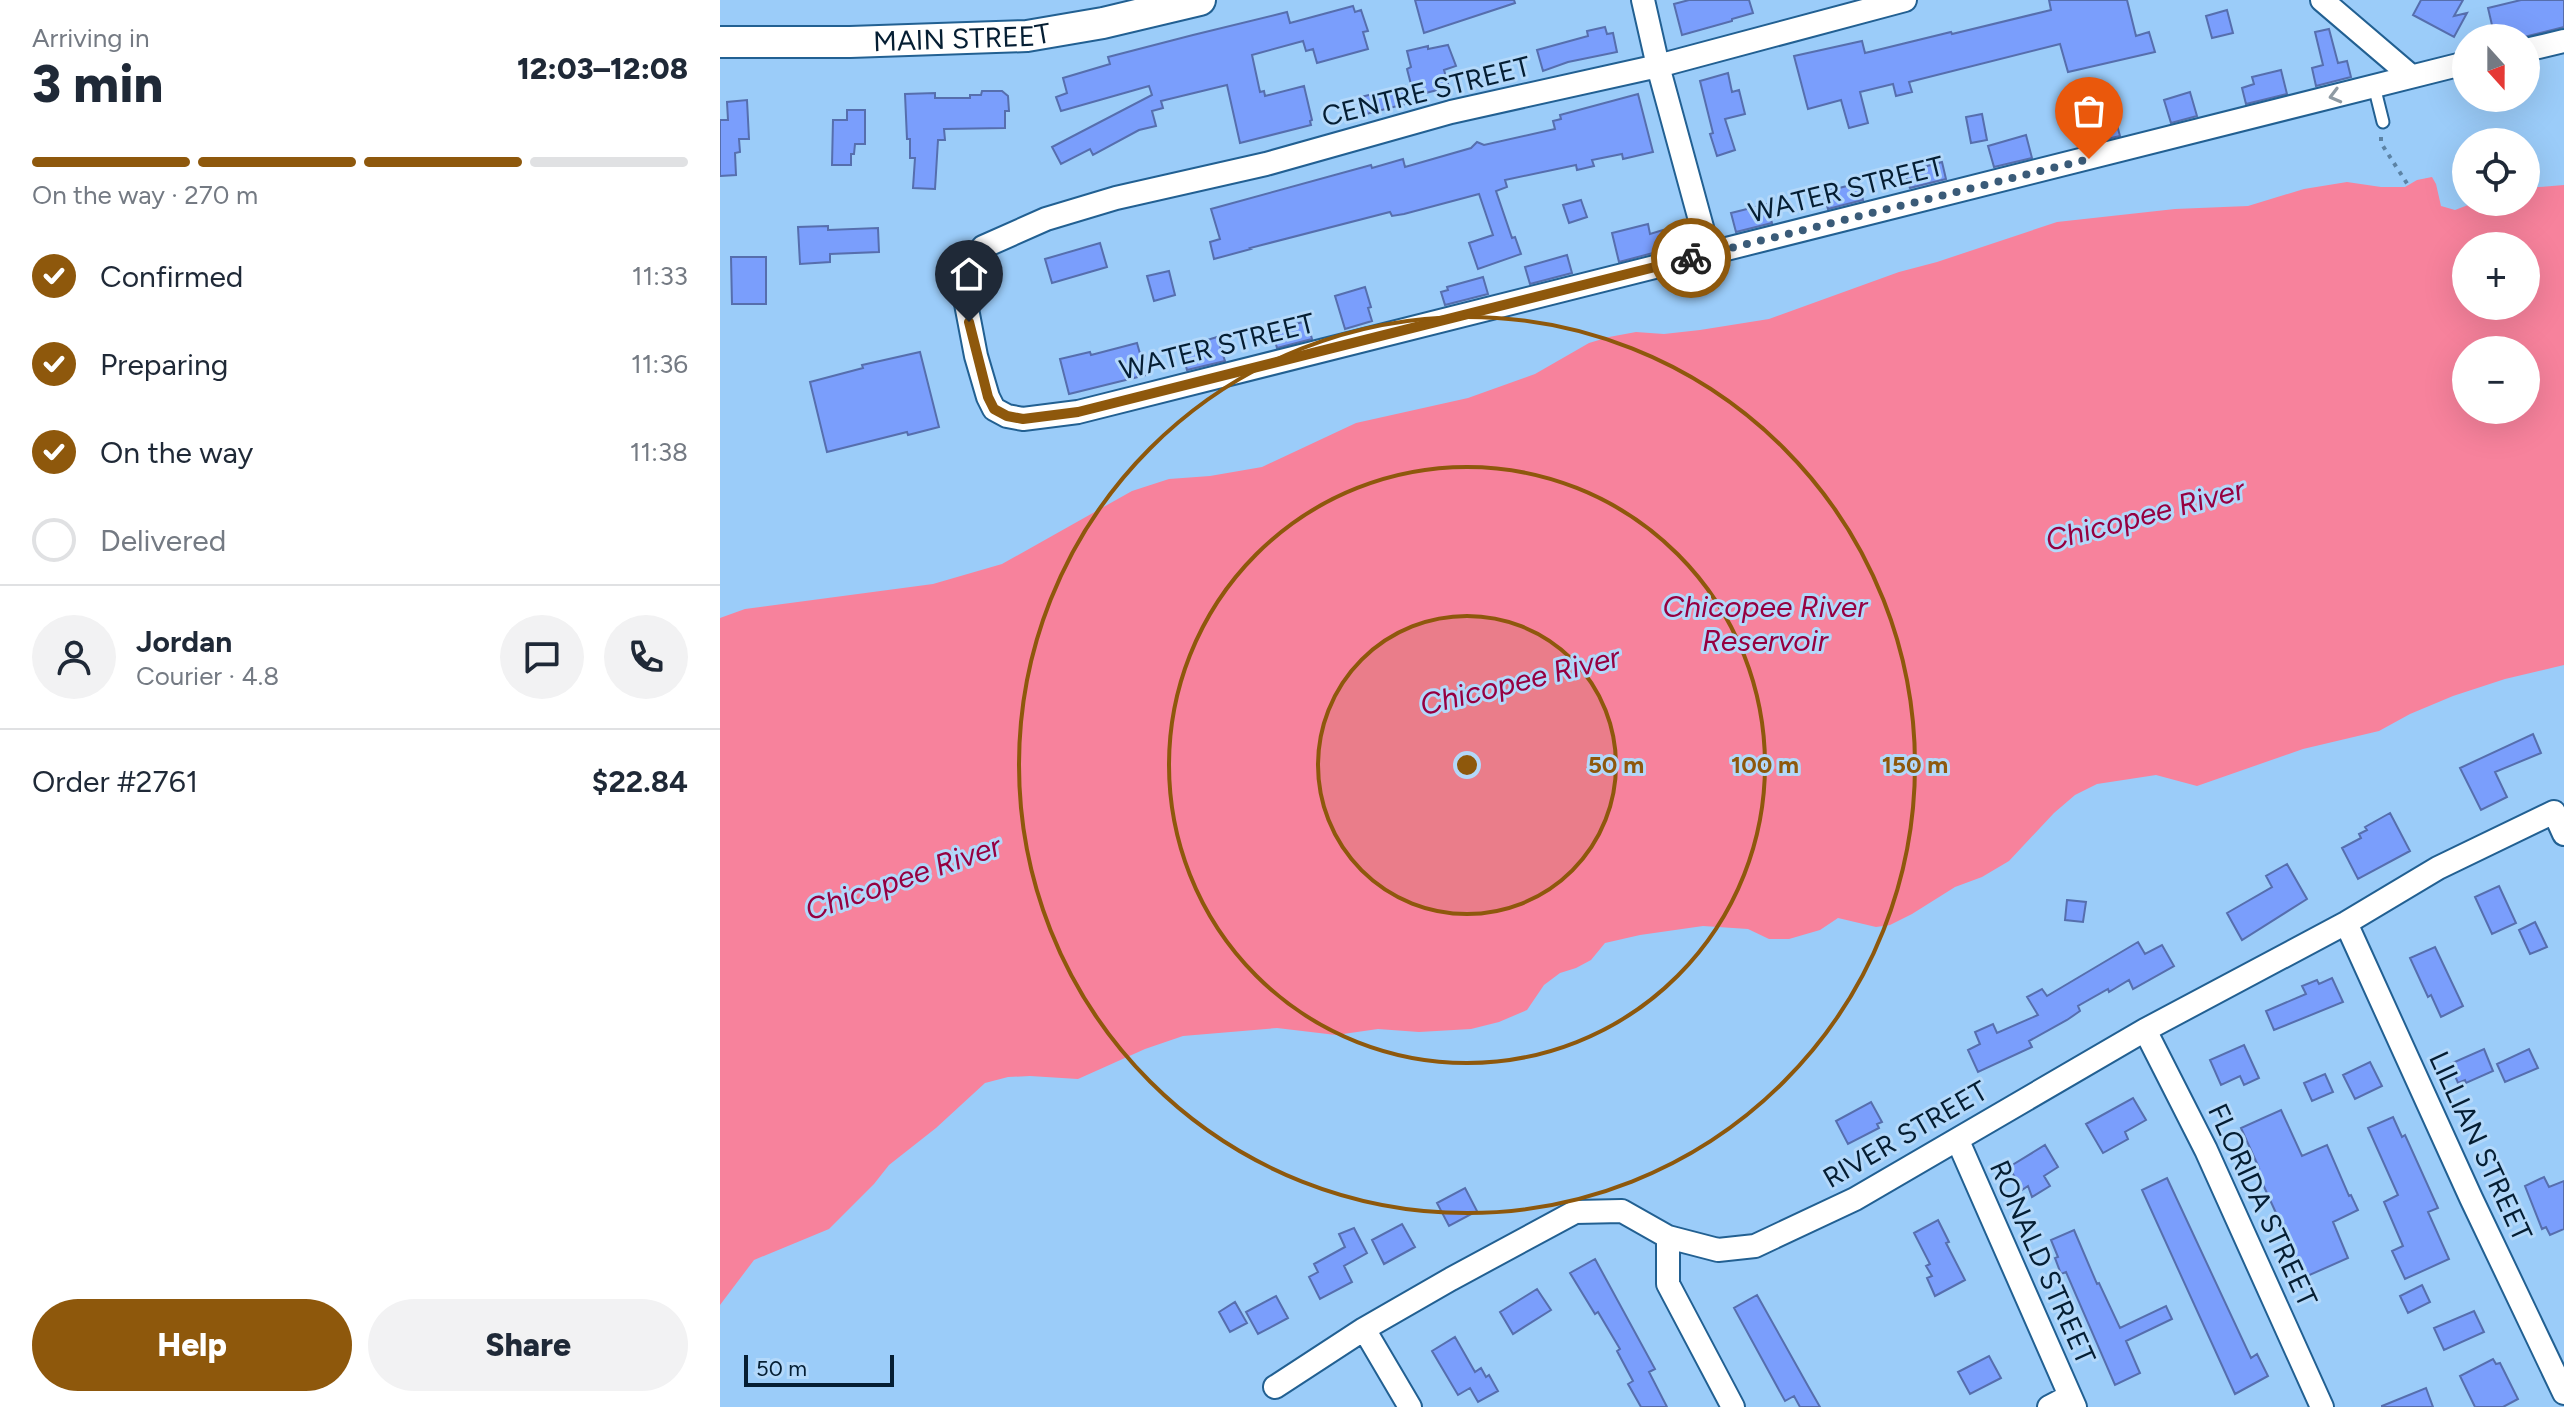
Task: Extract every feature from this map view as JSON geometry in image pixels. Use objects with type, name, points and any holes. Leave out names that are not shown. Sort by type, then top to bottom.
[{"type":"main road","name":"MAIN STREET","points":[[720,42],[850,42],[1027,36],[1103,23],[1200,0]]},
{"type":"street","points":[[1643,0],[1709,253]]},
{"type":"street","name":"CENTRE STREET","points":[[1007,416],[994,409],[988,397],[976,356],[963,288],[969,264],[983,247],[1010,234],[1046,219],[1116,198],[1266,164],[1451,112],[1658,66],[1905,0]]},
{"type":"street","points":[[2322,0],[2411,76]]},
{"type":"street","points":[[2540,47],[2564,41]]},
{"type":"street","name":"WATER STREET","points":[[1007,416],[1023,419],[1078,412],[2452,66]]},
{"type":"street","name":"RIVER STREET","points":[[1275,1387],[1364,1329],[1575,1212],[1622,1211],[1668,1237],[1718,1250],[1755,1246],[1855,1199],[2145,1030],[2346,923],[2438,868],[2554,812],[2564,834]]},
{"type":"street","name":"LILLIAN STREET","points":[[2346,923],[2564,1393]]},
{"type":"street","name":"FLORIDA STREET","points":[[2145,1030],[2206,1150],[2322,1407]]},
{"type":"street","name":"RONALD STREET","points":[[1958,1141],[2072,1402]]},
{"type":"street","points":[[1668,1237],[1668,1284],[1733,1407]]},
{"type":"street","points":[[1364,1329],[1410,1407]]},
{"type":"street","points":[[2049,1407],[2072,1402]]},
{"type":"lane","points":[[2374,86],[2383,122]]},
{"type":"path","points":[[2383,122],[2381,143],[2408,185]]},
{"type":"water","name":"Chicopee River Reservoir","points":[[2432,177],[2441,206],[2452,209],[2452,216],[2540,216],[2540,187],[2564,185],[2564,665],[2453,696],[2379,731],[2303,749],[2197,786],[2156,775],[2097,784],[2075,795],[2054,813],[2009,861],[1982,877],[1955,887],[1890,925],[1876,927],[1838,918],[1820,930],[1789,939],[1769,939],[1748,929],[1703,926],[1640,935],[1605,943],[1591,960],[1560,973],[1544,985],[1527,1010],[1471,1029],[1419,1032],[1378,1029],[1336,1035],[1277,1028],[1183,1036],[1078,1079],[1030,1076],[985,1083],[889,1165],[829,1229],[754,1260],[720,1305],[720,618],[745,609],[933,584],[1002,564],[1132,491],[1169,479],[1262,467],[1356,423],[1468,398],[1535,374],[1589,343],[1636,332],[1664,334],[1769,319],[1899,272],[2057,222],[2175,209],[2248,206],[2304,189],[2347,182],[2405,187]]},
{"type":"building","points":[[1415,0],[1514,0],[1515,3],[1424,33]]},
{"type":"building","points":[[1689,0],[1749,0],[1753,13],[1682,35],[1674,4]]},
{"type":"building","points":[[2049,0],[2127,0],[2136,36],[2149,32],[2155,52],[2068,72],[2060,44],[1909,82],[1912,92],[1896,96],[1893,84],[1860,92],[1868,123],[1849,128],[1841,100],[1808,109],[1794,56],[1862,41],[1865,53],[1952,34],[2051,10]]},
{"type":"building","points":[[2421,0],[2463,0],[2454,16],[2467,13],[2461,24],[2452,24],[2452,36],[2413,15]]},
{"type":"building","points":[[2521,0],[2564,0],[2564,27],[2540,33],[2540,24],[2492,24],[2488,8]]},
{"type":"building","points":[[1353,6],[1355,12],[1361,10],[1368,31],[1363,32],[1368,49],[1317,63],[1313,49],[1306,51],[1303,41],[1252,55],[1260,92],[1264,91],[1265,96],[1304,86],[1311,125],[1240,143],[1227,85],[1161,101],[1163,108],[1152,111],[1156,126],[1139,130],[1093,155],[1090,149],[1061,164],[1052,147],[1152,95],[1149,86],[1061,111],[1056,97],[1067,93],[1063,78],[1110,64],[1108,57],[1193,35],[1287,12],[1290,23]]},
{"type":"building","points":[[2227,10],[2233,33],[2212,38],[2206,16]]},
{"type":"building","points":[[1605,27],[1607,34],[1613,33],[1617,52],[1568,62],[1543,71],[1537,50],[1588,36],[1587,31]]},
{"type":"building","points":[[2329,29],[2338,63],[2347,61],[2351,77],[2316,86],[2312,68],[2323,65],[2315,32]]},
{"type":"building","points":[[1448,45],[1456,66],[1444,70],[1449,87],[1414,96],[1407,69],[1411,67],[1407,51]]},
{"type":"building","points":[[2281,70],[2287,94],[2246,104],[2242,88],[2254,84],[2252,77]]},
{"type":"building","points":[[1728,73],[1732,92],[1739,90],[1745,114],[1725,119],[1735,150],[1717,156],[1700,81]]},
{"type":"building","points":[[1405,86],[1409,103],[1366,114],[1361,97]]},
{"type":"building","points":[[982,91],[1002,91],[1008,96],[1005,128],[944,129],[945,140],[938,140],[935,189],[913,188],[915,158],[910,158],[910,139],[907,139],[905,94],[935,93],[935,98],[970,98],[970,95],[981,95]]},
{"type":"building","points":[[2190,92],[2197,116],[2171,123],[2164,100]]},
{"type":"building","points":[[1638,94],[1653,152],[1623,159],[1622,154],[1592,160],[1594,166],[1577,170],[1576,165],[1505,180],[1507,187],[1496,191],[1512,238],[1515,237],[1521,254],[1478,269],[1469,243],[1493,235],[1479,194],[1404,214],[1392,216],[1390,212],[1214,259],[1210,242],[1220,239],[1211,209],[1371,165],[1372,168],[1403,159],[1405,167],[1471,148],[1477,142],[1484,145],[1555,129],[1553,121],[1561,119],[1560,115]]},
{"type":"building","points":[[747,100],[749,139],[739,139],[740,152],[735,153],[736,175],[720,176],[720,120],[728,120],[727,102]]},
{"type":"building","points":[[847,110],[865,110],[865,144],[855,144],[851,165],[832,165],[833,120],[847,120]]},
{"type":"building","points":[[1982,114],[1987,140],[1971,143],[1966,117]]},
{"type":"building","points":[[2114,114],[2120,136],[2085,144],[2079,124]]},
{"type":"building","points":[[2026,135],[2032,158],[1994,167],[1988,146]]},
{"type":"building","points":[[1942,162],[1946,179],[1910,188],[1905,172]]},
{"type":"building","points":[[1859,183],[1863,200],[1828,209],[1823,192]]},
{"type":"building","points":[[1581,200],[1587,217],[1569,223],[1563,205]]},
{"type":"building","points":[[1767,204],[1772,223],[1736,232],[1731,213]]},
{"type":"building","points":[[1648,224],[1650,234],[1663,230],[1668,249],[1619,262],[1612,233]]},
{"type":"building","points":[[828,226],[828,230],[878,228],[879,252],[830,254],[830,262],[800,264],[798,227]]},
{"type":"building","points":[[1100,243],[1107,267],[1052,283],[1045,259]]},
{"type":"building","points":[[1567,255],[1572,273],[1530,284],[1525,267]]},
{"type":"building","points":[[731,257],[766,257],[766,304],[732,304]]},
{"type":"building","points":[[1169,271],[1175,295],[1154,301],[1147,276]]},
{"type":"building","points":[[1483,277],[1488,294],[1445,305],[1441,292],[1448,290],[1447,287]]},
{"type":"building","points":[[1365,287],[1372,321],[1345,329],[1335,296]]},
{"type":"building","points":[[1307,321],[1312,339],[1277,348],[1272,330]]},
{"type":"building","points":[[1217,337],[1225,361],[1187,370],[1181,348]]},
{"type":"building","points":[[1137,343],[1146,375],[1069,394],[1060,359]]},
{"type":"building","points":[[920,352],[939,427],[827,452],[810,382],[863,368],[862,365]]},
{"type":"building","points":[[2533,734],[2541,753],[2495,772],[2507,797],[2481,810],[2460,768]]},
{"type":"building","points":[[2390,813],[2410,851],[2358,879],[2342,848],[2361,838],[2359,834],[2367,830],[2365,827]]},
{"type":"building","points":[[2287,864],[2307,899],[2242,940],[2227,913],[2272,887],[2266,876]]},
{"type":"building","points":[[2499,886],[2516,923],[2492,934],[2475,897]]},
{"type":"building","points":[[2067,900],[2086,902],[2083,922],[2065,920]]},
{"type":"building","points":[[2535,922],[2547,947],[2530,954],[2519,930]]},
{"type":"building","points":[[2138,942],[2145,954],[2162,945],[2174,966],[2133,989],[2129,980],[2109,992],[2108,989],[2078,1006],[2080,1011],[2067,1020],[2029,1041],[2032,1047],[1978,1072],[1968,1050],[1980,1044],[1975,1032],[1993,1024],[1997,1033],[2038,1015],[2027,997],[2042,989],[2047,996]]},
{"type":"building","points":[[2435,947],[2463,1006],[2441,1017],[2410,958]]},
{"type":"building","points":[[2332,978],[2343,1002],[2274,1030],[2266,1011],[2306,994],[2302,986],[2317,980],[2319,984]]},
{"type":"building","points":[[2244,1045],[2259,1078],[2244,1085],[2240,1076],[2221,1085],[2210,1060]]},
{"type":"building","points":[[2484,1049],[2493,1071],[2466,1083],[2465,1080],[2458,1083],[2450,1064]]},
{"type":"building","points":[[2529,1049],[2538,1068],[2505,1082],[2497,1064]]},
{"type":"building","points":[[2370,1062],[2382,1086],[2355,1099],[2343,1075]]},
{"type":"building","points":[[2325,1074],[2333,1092],[2312,1101],[2304,1083]]},
{"type":"building","points":[[2133,1098],[2146,1120],[2125,1132],[2128,1139],[2103,1153],[2086,1124]]},
{"type":"building","points":[[1871,1102],[1882,1122],[1877,1124],[1879,1128],[1848,1144],[1836,1121]]},
{"type":"building","points":[[2281,1110],[2302,1156],[2327,1145],[2358,1210],[2333,1222],[2348,1258],[2305,1277],[2241,1128]]},
{"type":"building","points":[[2393,1117],[2402,1137],[2405,1135],[2438,1208],[2428,1212],[2449,1259],[2405,1279],[2392,1251],[2403,1246],[2384,1202],[2398,1195],[2368,1128]]},
{"type":"building","points":[[2045,1145],[2058,1167],[2044,1176],[2050,1186],[2032,1197],[2028,1186],[2022,1190],[2009,1167]]},
{"type":"building","points":[[2544,1177],[2549,1187],[2564,1181],[2564,1229],[2550,1235],[2546,1227],[2542,1229],[2525,1186]]},
{"type":"building","points":[[2167,1178],[2251,1358],[2257,1354],[2268,1376],[2235,1394],[2142,1190]]},
{"type":"building","points":[[1465,1188],[1477,1211],[1449,1226],[1437,1203]]},
{"type":"building","points":[[1938,1220],[1965,1280],[1935,1296],[1927,1278],[1932,1276],[1926,1266],[1930,1264],[1914,1233]]},
{"type":"building","points":[[1402,1224],[1415,1247],[1384,1264],[1372,1240]]},
{"type":"building","points":[[1354,1228],[1367,1253],[1344,1266],[1352,1282],[1320,1299],[1309,1277],[1318,1272],[1314,1264],[1345,1247],[1339,1234]]},
{"type":"building","points":[[2074,1230],[2120,1328],[2166,1306],[2172,1319],[2126,1341],[2140,1373],[2115,1385],[2066,1272],[2061,1274],[2055,1258],[2058,1257],[2051,1240]]},
{"type":"building","points":[[1595,1259],[1655,1369],[1649,1372],[1667,1407],[1641,1407],[1628,1384],[1633,1381],[1617,1351],[1620,1349],[1570,1273]]},
{"type":"building","points":[[2422,1285],[2430,1302],[2408,1313],[2400,1296]]},
{"type":"building","points":[[1537,1289],[1551,1310],[1513,1334],[1500,1312]]},
{"type":"building","points":[[1757,1295],[1820,1407],[1800,1407],[1794,1396],[1785,1401],[1734,1308]]},
{"type":"building","points":[[1276,1296],[1288,1318],[1258,1334],[1246,1312]]},
{"type":"building","points":[[1235,1302],[1247,1323],[1230,1332],[1219,1312]]},
{"type":"building","points":[[2474,1311],[2484,1332],[2444,1350],[2434,1328]]},
{"type":"building","points":[[1455,1337],[1475,1372],[1481,1368],[1498,1391],[1478,1402],[1470,1388],[1458,1395],[1432,1351]]},
{"type":"building","points":[[1989,1356],[2001,1378],[1970,1394],[1958,1372]]},
{"type":"building","points":[[2493,1359],[2496,1364],[2500,1363],[2518,1399],[2503,1407],[2475,1407],[2460,1376]]},
{"type":"building","points":[[2426,1388],[2433,1407],[2382,1407],[2382,1406]]},
{"type":"way so far","points":[[1691,258],[2089,159]]},
{"type":"route","points":[[969,322],[976,356],[994,409],[1023,419],[1078,412],[1691,258]]},
{"type":"water label","name":"Chicopee River","points":[[2145,515]]},
{"type":"water label","name":"Chicopee River","points":[[1520,681]]},
{"type":"water label","name":"Chicopee River","points":[[903,878]]}]
